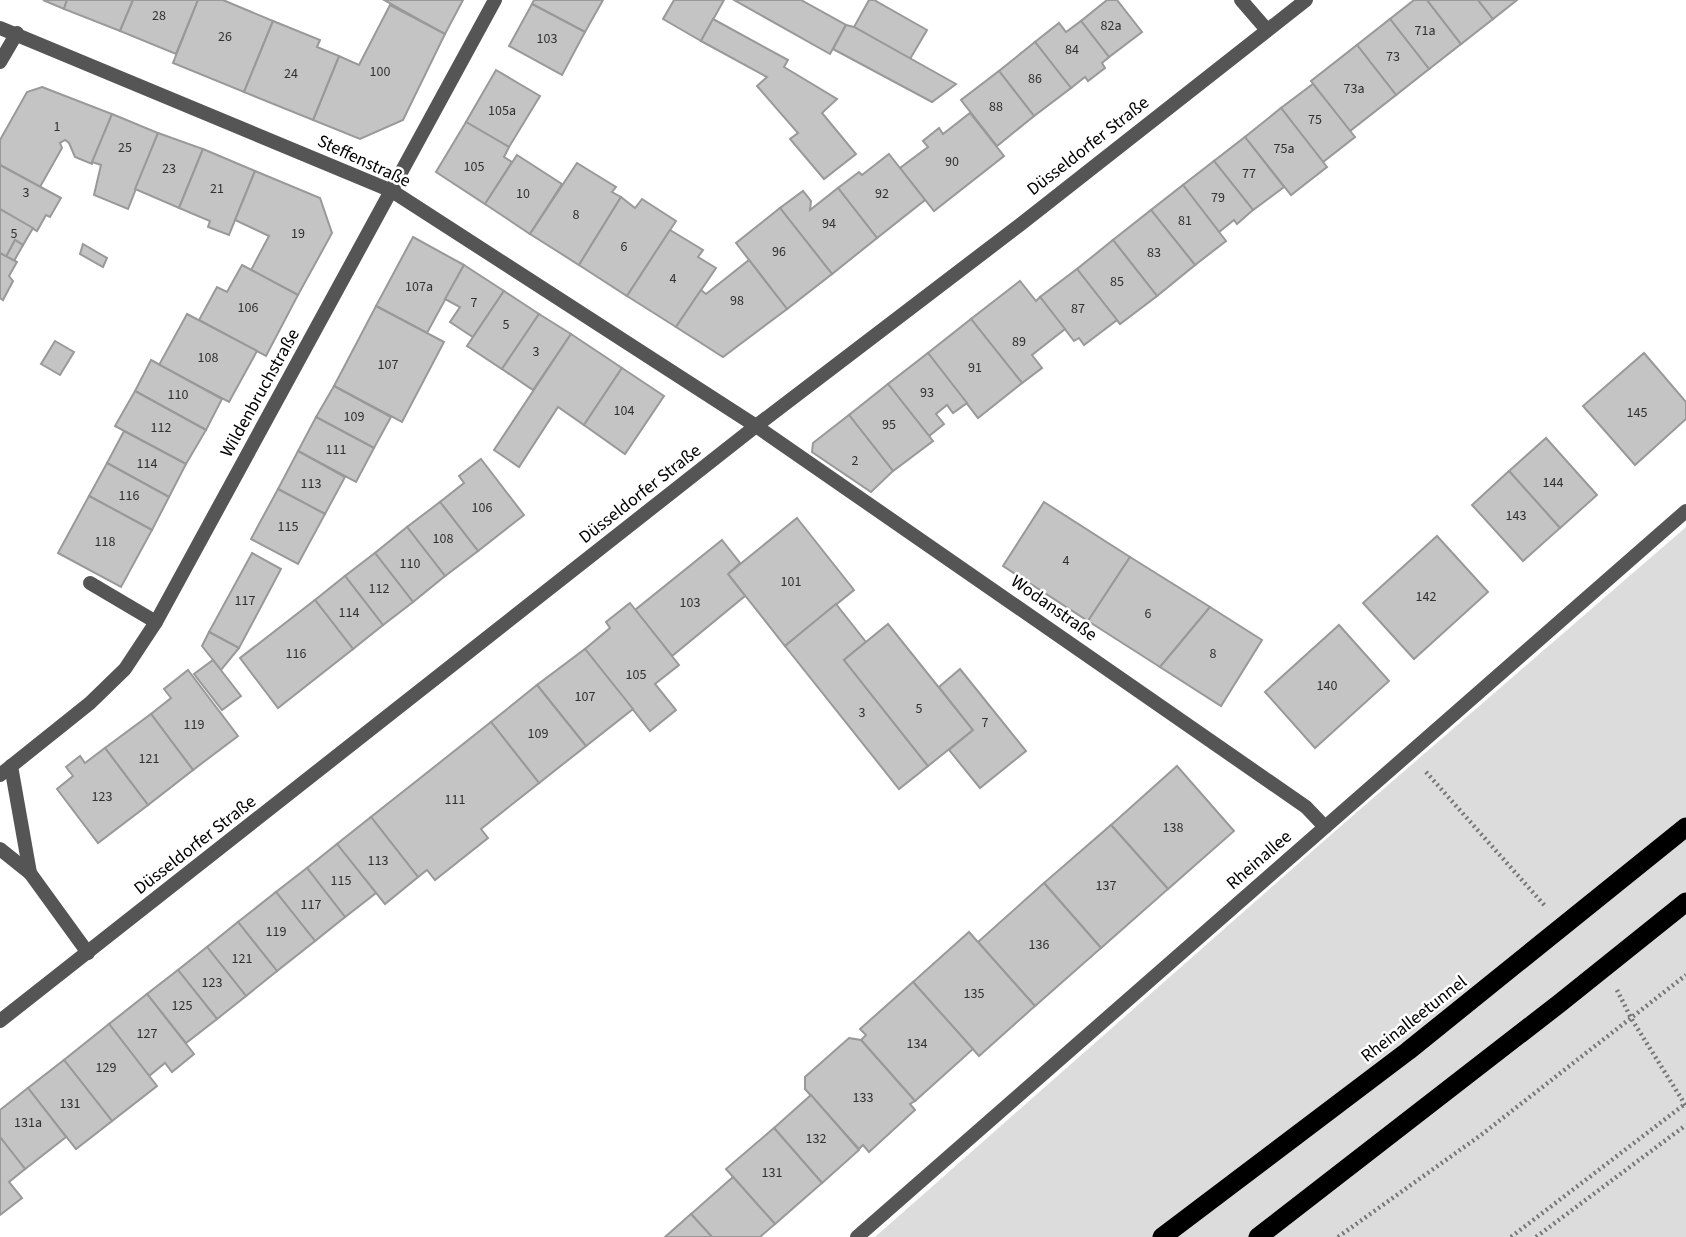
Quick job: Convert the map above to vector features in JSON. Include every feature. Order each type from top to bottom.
[{"type":"highway","name":"Rheinalleetunnel","points":[[1163,1237],[1408,1051],[1686,827]]},
{"type":"highway","points":[[1258,1237],[1528,1029],[1686,902]]},
{"type":"street","name":"Wildenbruchstraße","points":[[30,873],[5,770],[90,704],[125,669],[156,622],[495,0]]},
{"type":"street","points":[[1241,0],[1267,30]]},
{"type":"street","name":"Düsseldorfer Straße","points":[[0,1021],[756,426],[1306,0]]},
{"type":"street","name":"Steffenstraße","points":[[0,28],[392,191],[756,426]]},
{"type":"street","points":[[0,62],[17,33]]},
{"type":"street","name":"Wodanstraße","points":[[756,426],[1307,807],[1325,827]]},
{"type":"street","name":"Rheinallee","points":[[857,1237],[1686,511]]},
{"type":"street","points":[[90,583],[156,622]]},
{"type":"street","points":[[0,849],[30,873],[88,953]]},
{"type":"path","points":[[1409,753],[1541,901]]},
{"type":"path","points":[[1338,1237],[1481,1135],[1686,975]]},
{"type":"path","points":[[1511,1237],[1686,1104],[1631,1018],[1616,988]]},
{"type":"path","points":[[1536,1237],[1686,1125]]},
{"type":"shaded area","points":[[1686,527],[1686,1237],[875,1237],[1342,825]]},
{"type":"building","points":[[43,0],[67,0],[64,9]]},
{"type":"building","points":[[67,0],[133,0],[120,31],[64,9]]},
{"type":"building","points":[[133,0],[198,0],[176,54],[120,31]]},
{"type":"building","points":[[198,0],[223,0],[273,21],[244,92],[173,63]]},
{"type":"building","points":[[384,0],[463,0],[445,34]]},
{"type":"building","points":[[534,0],[603,0],[585,32],[532,4]]},
{"type":"building","points":[[674,0],[724,0],[701,41],[663,19]]},
{"type":"building","points":[[734,0],[801,0],[846,25],[830,54]]},
{"type":"building","points":[[869,0],[874,0],[927,30],[910,59],[854,27]]},
{"type":"building","points":[[1107,0],[1117,0],[1142,32],[1109,57],[1081,21]]},
{"type":"building","points":[[1414,0],[1427,0],[1461,44],[1429,69],[1390,19]]},
{"type":"building","points":[[1427,0],[1478,0],[1493,19],[1461,44]]},
{"type":"building","points":[[1478,0],[1517,0],[1493,19]]},
{"type":"building","points":[[532,4],[585,32],[562,75],[509,46]]},
{"type":"building","points":[[390,5],[445,34],[403,120],[360,139],[313,120],[339,56],[359,65]]},
{"type":"building","points":[[713,19],[788,60],[784,67],[837,99],[822,113],[856,154],[824,179],[790,139],[798,133],[757,86],[767,77],[701,41]]},
{"type":"building","points":[[1390,19],[1429,69],[1396,95],[1357,45]]},
{"type":"building","points":[[273,21],[320,40],[317,47],[339,56],[313,120],[244,92]]},
{"type":"building","points":[[1081,21],[1109,57],[1102,63],[1105,68],[1088,81],[1085,77],[1071,88],[1035,42],[1059,23],[1066,32]]},
{"type":"building","points":[[846,25],[956,84],[932,102],[833,49]]},
{"type":"building","points":[[1035,42],[1071,88],[1034,116],[999,71]]},
{"type":"building","points":[[1357,45],[1396,95],[1350,131],[1311,81]]},
{"type":"building","points":[[496,70],[540,96],[509,147],[466,122]]},
{"type":"building","points":[[999,71],[1034,116],[997,146],[961,100]]},
{"type":"building","points":[[1313,84],[1355,137],[1323,162],[1281,108]]},
{"type":"building","points":[[42,87],[112,114],[92,164],[75,157],[65,140],[60,143],[62,148],[40,187],[0,165],[0,140],[27,92]]},
{"type":"building","points":[[1281,108],[1327,167],[1291,195],[1245,137]]},
{"type":"building","points":[[970,113],[1004,156],[934,211],[900,168],[928,147],[923,141],[939,128],[943,134]]},
{"type":"building","points":[[112,114],[158,133],[128,209],[94,195],[101,165],[92,162]]},
{"type":"building","points":[[466,122],[509,147],[504,157],[512,162],[485,204],[436,172]]},
{"type":"building","points":[[158,133],[203,149],[179,208],[135,189]]},
{"type":"building","points":[[1245,137],[1284,187],[1253,210],[1214,161]]},
{"type":"building","points":[[203,149],[255,171],[229,235],[208,227],[210,221],[179,208]]},
{"type":"building","points":[[889,154],[925,200],[877,238],[838,188],[859,172],[862,175]]},
{"type":"building","points":[[517,155],[562,184],[530,234],[485,204]]},
{"type":"building","points":[[1214,161],[1253,210],[1237,224],[1234,220],[1219,232],[1183,185]]},
{"type":"building","points":[[577,163],[616,187],[612,192],[621,197],[579,265],[530,234]]},
{"type":"building","points":[[0,165],[61,198],[50,217],[46,215],[37,231],[0,209]]},
{"type":"building","points":[[255,171],[320,198],[332,233],[298,295],[251,270],[269,236],[235,220]]},
{"type":"building","points":[[1183,185],[1226,241],[1195,265],[1151,210]]},
{"type":"building","points":[[838,188],[877,238],[832,274],[780,208],[803,191],[811,201],[810,210]]},
{"type":"building","points":[[621,197],[635,208],[642,199],[676,221],[627,296],[579,265]]},
{"type":"building","points":[[780,208],[832,274],[787,309],[736,243]]},
{"type":"building","points":[[0,209],[33,228],[23,245],[15,240],[6,257],[0,253]]},
{"type":"building","points":[[1151,210],[1195,265],[1157,296],[1113,240]]},
{"type":"building","points":[[670,230],[703,250],[698,257],[716,268],[676,327],[627,296]]},
{"type":"building","points":[[413,237],[464,265],[427,333],[376,306]]},
{"type":"building","points":[[15,240],[23,245],[14,261],[6,257]]},
{"type":"building","points":[[1113,240],[1157,296],[1120,324],[1077,269]]},
{"type":"building","points":[[83,244],[107,258],[103,267],[80,254]]},
{"type":"building","points":[[0,253],[17,262],[9,276],[13,281],[3,300],[0,298]]},
{"type":"building","points":[[749,260],[787,309],[723,357],[676,327],[701,290],[706,294]]},
{"type":"building","points":[[242,265],[298,295],[266,356],[199,320],[217,287],[227,292]]},
{"type":"building","points":[[464,265],[504,291],[473,337],[450,322],[460,307],[445,299]]},
{"type":"building","points":[[1077,269],[1117,320],[1084,345],[1079,338],[1074,341],[1040,297]]},
{"type":"building","points":[[1020,281],[1036,301],[1040,297],[1065,329],[1032,355],[1042,368],[1022,383],[971,319]]},
{"type":"building","points":[[504,291],[539,314],[502,369],[467,346]]},
{"type":"building","points":[[376,306],[444,342],[402,422],[334,386]]},
{"type":"building","points":[[187,314],[257,351],[229,402],[159,365]]},
{"type":"building","points":[[539,314],[571,334],[533,390],[502,369]]},
{"type":"building","points":[[971,319],[1022,383],[978,418],[928,353]]},
{"type":"building","points":[[571,334],[622,368],[584,425],[558,407],[519,467],[494,450]]},
{"type":"building","points":[[55,341],[74,352],[60,375],[41,364]]},
{"type":"building","points":[[928,353],[967,403],[953,413],[947,405],[936,414],[944,424],[929,436],[888,384]]},
{"type":"building","points":[[1644,353],[1686,402],[1686,419],[1635,465],[1583,406]]},
{"type":"building","points":[[151,360],[222,399],[206,430],[135,391]]},
{"type":"building","points":[[622,368],[664,396],[625,454],[584,425]]},
{"type":"building","points":[[888,384],[933,441],[893,471],[849,415]]},
{"type":"building","points":[[334,386],[391,417],[374,448],[316,417]]},
{"type":"building","points":[[135,391],[206,430],[186,464],[115,426]]},
{"type":"building","points":[[849,415],[893,471],[871,492],[812,452],[813,443]]},
{"type":"building","points":[[316,417],[374,448],[356,482],[298,451]]},
{"type":"building","points":[[124,431],[186,464],[169,497],[107,463]]},
{"type":"building","points":[[1546,438],[1597,495],[1560,528],[1509,471]]},
{"type":"building","points":[[298,451],[345,477],[325,514],[278,489]]},
{"type":"building","points":[[481,459],[524,515],[478,551],[440,502],[464,483],[459,476]]},
{"type":"building","points":[[107,463],[169,497],[152,530],[89,496]]},
{"type":"building","points":[[1509,471],[1560,528],[1523,561],[1472,505]]},
{"type":"building","points":[[278,489],[325,514],[298,564],[251,539]]},
{"type":"building","points":[[89,496],[152,530],[121,587],[58,553]]},
{"type":"building","points":[[440,502],[478,551],[445,576],[407,527]]},
{"type":"building","points":[[1044,502],[1130,557],[1088,621],[1003,566]]},
{"type":"building","points":[[797,518],[854,590],[785,646],[728,574]]},
{"type":"building","points":[[407,527],[445,576],[413,602],[375,553]]},
{"type":"building","points":[[1437,536],[1488,592],[1414,659],[1363,603]]},
{"type":"building","points":[[722,540],[740,563],[728,574],[745,596],[672,656],[635,610]]},
{"type":"building","points":[[252,553],[281,569],[239,648],[209,632]]},
{"type":"building","points":[[375,553],[413,602],[383,625],[345,576]]},
{"type":"building","points":[[1130,557],[1210,607],[1160,667],[1088,621]]},
{"type":"building","points":[[345,576],[383,625],[353,649],[315,600]]},
{"type":"building","points":[[315,600],[353,649],[278,708],[240,658]]},
{"type":"building","points":[[630,603],[679,665],[655,684],[676,710],[650,731],[585,649],[610,628],[606,622]]},
{"type":"building","points":[[836,604],[866,642],[844,660],[928,766],[899,789],[785,646]]},
{"type":"building","points":[[1210,607],[1262,640],[1221,706],[1160,667]]},
{"type":"building","points":[[888,624],[973,730],[928,766],[844,660]]},
{"type":"building","points":[[1339,625],[1389,681],[1315,748],[1265,692]]},
{"type":"building","points":[[209,632],[239,648],[221,670],[202,646]]},
{"type":"building","points":[[585,649],[633,709],[586,746],[537,685]]},
{"type":"building","points":[[213,660],[241,696],[222,710],[194,674]]},
{"type":"building","points":[[960,669],[1026,751],[980,788],[949,750],[973,730],[939,687]]},
{"type":"building","points":[[188,670],[238,736],[193,770],[151,714],[171,698],[164,689]]},
{"type":"building","points":[[537,685],[586,746],[539,783],[491,722]]},
{"type":"building","points":[[151,714],[193,770],[148,805],[105,748]]},
{"type":"building","points":[[491,722],[539,783],[481,829],[488,838],[435,880],[427,870],[418,877],[371,817]]},
{"type":"building","points":[[105,748],[148,805],[98,843],[57,789],[73,776],[66,767],[80,756],[85,763]]},
{"type":"building","points":[[1177,766],[1234,831],[1168,889],[1111,825]]},
{"type":"building","points":[[371,817],[418,877],[385,904],[337,844]]},
{"type":"building","points":[[1111,825],[1168,889],[1101,948],[1044,883]]},
{"type":"building","points":[[337,844],[376,893],[345,917],[307,868]]},
{"type":"building","points":[[307,868],[345,917],[315,941],[276,892]]},
{"type":"building","points":[[1044,883],[1101,948],[1035,1006],[978,942]]},
{"type":"building","points":[[276,892],[315,941],[277,971],[238,922]]},
{"type":"building","points":[[238,922],[277,971],[246,996],[207,947]]},
{"type":"building","points":[[969,932],[1035,1006],[979,1056],[913,982]]},
{"type":"building","points":[[207,947],[246,996],[217,1019],[178,970]]},
{"type":"building","points":[[178,970],[217,1019],[186,1043],[147,994]]},
{"type":"building","points":[[913,982],[973,1049],[915,1101],[861,1040],[866,1035],[860,1029]]},
{"type":"building","points":[[147,994],[194,1054],[172,1072],[165,1063],[149,1076],[109,1024]]},
{"type":"building","points":[[109,1024],[157,1086],[112,1121],[64,1060]]},
{"type":"building","points":[[849,1038],[861,1040],[915,1101],[910,1104],[915,1110],[869,1152],[863,1145],[859,1149],[805,1089],[805,1077]]},
{"type":"building","points":[[64,1060],[112,1121],[76,1149],[28,1088]]},
{"type":"building","points":[[28,1088],[66,1137],[25,1169],[0,1137],[0,1110]]},
{"type":"building","points":[[811,1095],[859,1150],[822,1183],[774,1128]]},
{"type":"building","points":[[774,1128],[822,1183],[775,1224],[726,1169]]},
{"type":"building","points":[[0,1137],[25,1169],[9,1182],[22,1198],[0,1215]]},
{"type":"building","points":[[733,1177],[775,1224],[760,1237],[712,1237],[691,1214]]},
{"type":"building","points":[[691,1214],[712,1237],[665,1237]]}]
